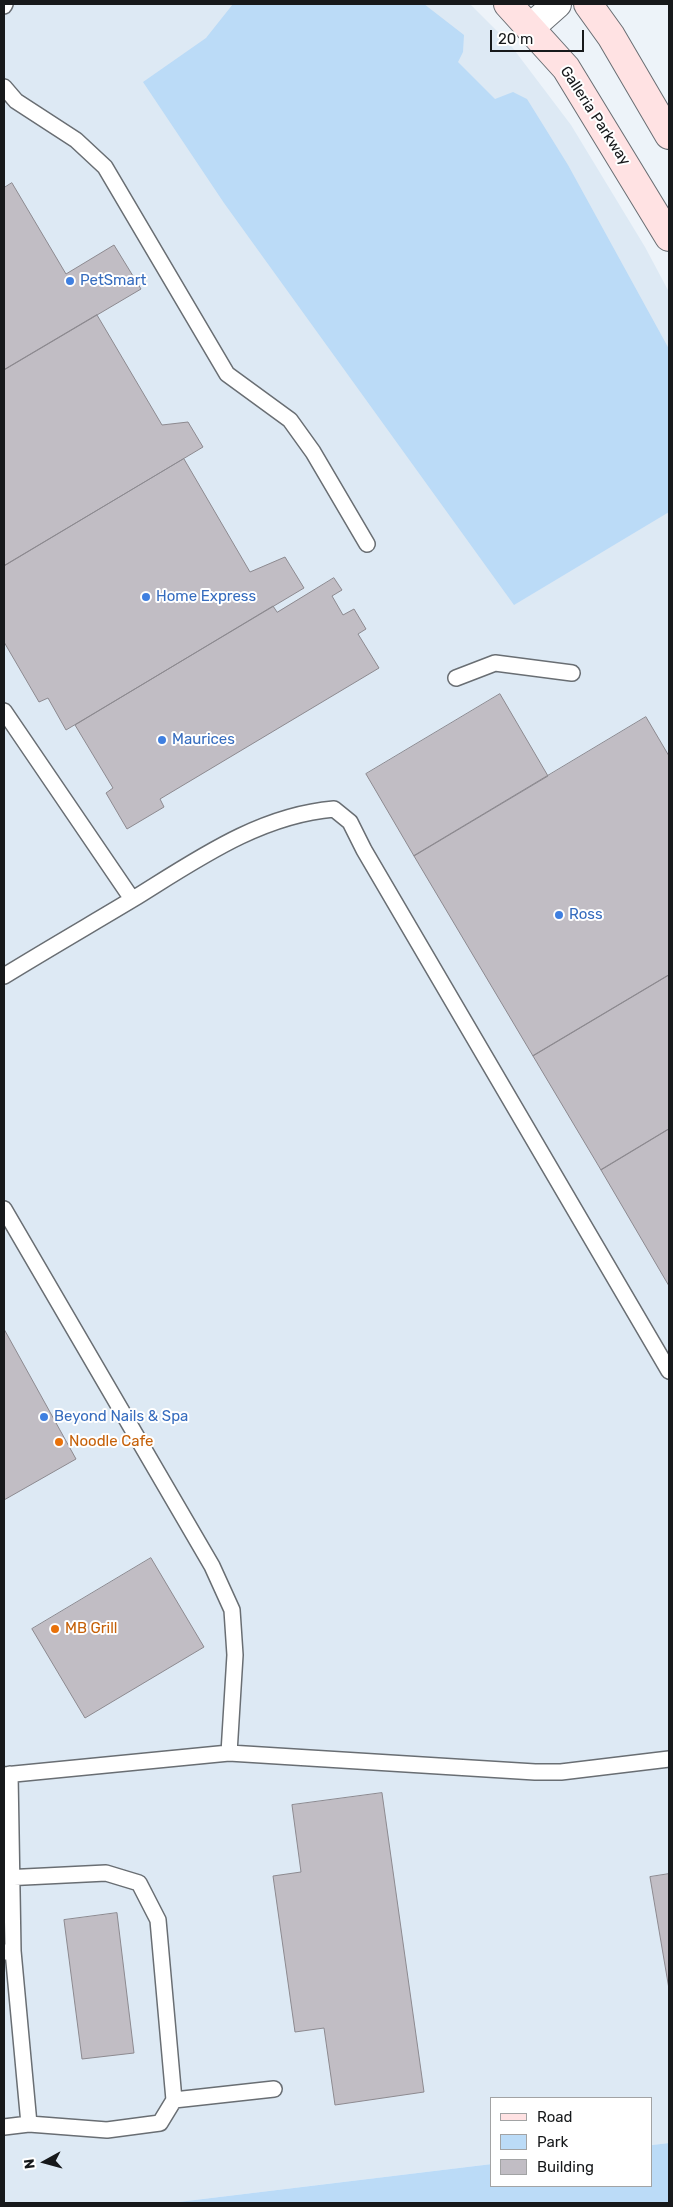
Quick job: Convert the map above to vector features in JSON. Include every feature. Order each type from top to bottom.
[{"type":"street","name":"Galleria Parkway","points":[[508,4],[566,68],[669,237]]},
{"type":"street","points":[[530,28],[557,4]]},
{"type":"street","points":[[588,4],[611,36],[669,135]]},
{"type":"lane","points":[[4,87],[16,100],[76,140],[105,167],[227,374],[261,401],[290,420],[313,452],[367,544]]},
{"type":"lane","points":[[456,678],[495,663],[572,673]]},
{"type":"lane","points":[[4,711],[132,899]]},
{"type":"lane","points":[[4,976],[230,840],[277,821],[309,811],[334,808],[350,822],[364,850],[669,1371]]},
{"type":"lane","points":[[4,1208],[207,1558],[232,1610],[235,1655],[229,1753]]},
{"type":"lane","points":[[30,2124],[9,1951],[7,1775],[229,1753],[534,1772],[562,1772],[669,1759]]},
{"type":"lane","points":[[4,2128],[30,2124],[106,2130],[160,2123],[174,2100],[158,1920],[139,1883],[106,1873],[8,1877]]},
{"type":"lane","points":[[174,2100],[274,2089]]},
{"type":"shaded area","points":[[4,4],[470,4],[509,43],[571,125],[645,247],[669,292],[669,2143],[653,2145],[653,2097],[490,2097],[490,2164],[170,2203],[4,2203]]},
{"type":"green space","points":[[233,4],[424,4],[464,35],[463,52],[458,62],[495,99],[513,92],[527,99],[568,165],[669,349],[669,512],[514,605],[224,203],[143,82],[206,38]]},
{"type":"green space","points":[[669,2143],[669,2203],[170,2203],[490,2164],[490,2187],[653,2187],[653,2145]]},
{"type":"building","name":"PetSmart","points":[[12,183],[66,274],[114,245],[141,289],[4,370],[4,188]]},
{"type":"building","points":[[97,315],[162,425],[188,422],[203,447],[4,566],[4,370]]},
{"type":"building","name":"Home Express","points":[[184,459],[250,572],[285,557],[304,588],[66,730],[48,698],[39,702],[4,642],[4,566]]},
{"type":"building","points":[[334,578],[342,590],[332,596],[343,615],[354,609],[366,629],[358,634],[379,668],[160,799],[164,807],[127,829],[106,793],[113,788],[75,725],[273,606],[277,612]]},
{"type":"building","points":[[500,694],[548,776],[414,856],[366,774]]},
{"type":"building","name":"Ross","points":[[646,717],[669,756],[669,975],[533,1056],[414,856]]},
{"type":"building","points":[[669,975],[669,1129],[601,1170],[533,1056]]},
{"type":"building","points":[[669,1129],[669,1286],[601,1170]]},
{"type":"building","points":[[4,1329],[76,1459],[4,1500]]},
{"type":"building","points":[[151,1558],[204,1647],[85,1718],[32,1629]]},
{"type":"building","points":[[382,1793],[424,2092],[335,2105],[324,2028],[295,2032],[273,1876],[301,1872],[292,1805]]},
{"type":"building","points":[[669,1874],[669,1989],[650,1877]]},
{"type":"building","points":[[117,1913],[134,2053],[82,2059],[64,1920]]},
{"type":"place","name":"PetSmart","points":[[70,281]]},
{"type":"place","name":"Home Express","points":[[146,597]]},
{"type":"place","name":"Maurices","points":[[162,740]]},
{"type":"place","name":"Ross","points":[[559,915]]},
{"type":"place","name":"Beyond Nails & Spa","points":[[44,1417]]},
{"type":"place","name":"Noodle Cafe","points":[[59,1442]]},
{"type":"place","name":"MB Grill","points":[[55,1629]]}]
